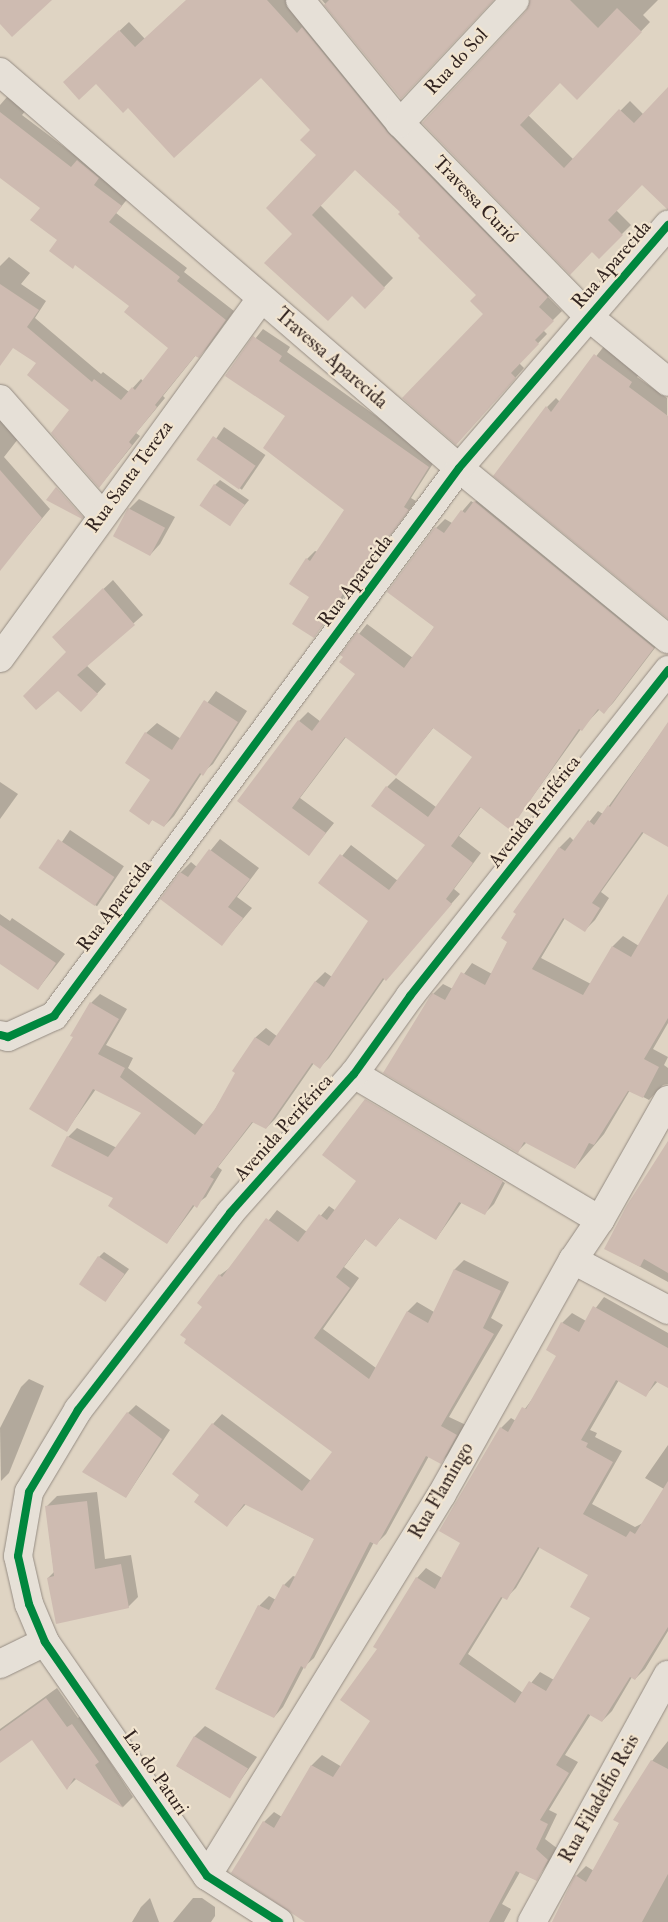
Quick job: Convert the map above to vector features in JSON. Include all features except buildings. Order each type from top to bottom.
[{"type":"street","name":"Travessa Curió","points":[[300,0],[400,123],[589,316],[668,382]]},
{"type":"street","name":"Rua do Sol","points":[[400,123],[515,0]]},
{"type":"street","name":"Travessa Aparecida","points":[[0,72],[261,299],[460,468],[668,639]]},
{"type":"street","name":"Rua Aparecida","points":[[0,1034],[8,1037],[54,1016],[460,468],[668,225]]},
{"type":"street","name":"Rua Santa Tereza","points":[[0,658],[102,515],[261,299]]},
{"type":"street","points":[[0,399],[102,515]]},
{"type":"street","name":"Avenida Periférica","points":[[45,1642],[29,1604],[18,1556],[30,1492],[78,1410],[230,1213],[354,1074],[410,996],[668,670]]},
{"type":"street","points":[[354,1074],[600,1220]]},
{"type":"street","name":"Rua Flamingo","points":[[207,1876],[442,1494],[573,1260],[600,1220],[668,1100]]},
{"type":"street","points":[[573,1260],[668,1310]]},
{"type":"street","points":[[0,1664],[45,1642]]},
{"type":"street","name":"La. do Paturi","points":[[45,1642],[207,1876],[249,1915],[279,1922]]},
{"type":"street","name":"Rua Filadelfio Reis","points":[[532,1922],[668,1675]]},
{"type":"cycle path","points":[[0,1035],[8,1037],[54,1016],[459,468],[668,225]]},
{"type":"cycle path","points":[[279,1922],[207,1876],[45,1642],[29,1604],[18,1556],[29,1492],[78,1410],[230,1213],[354,1074],[410,996],[668,670]]}]
